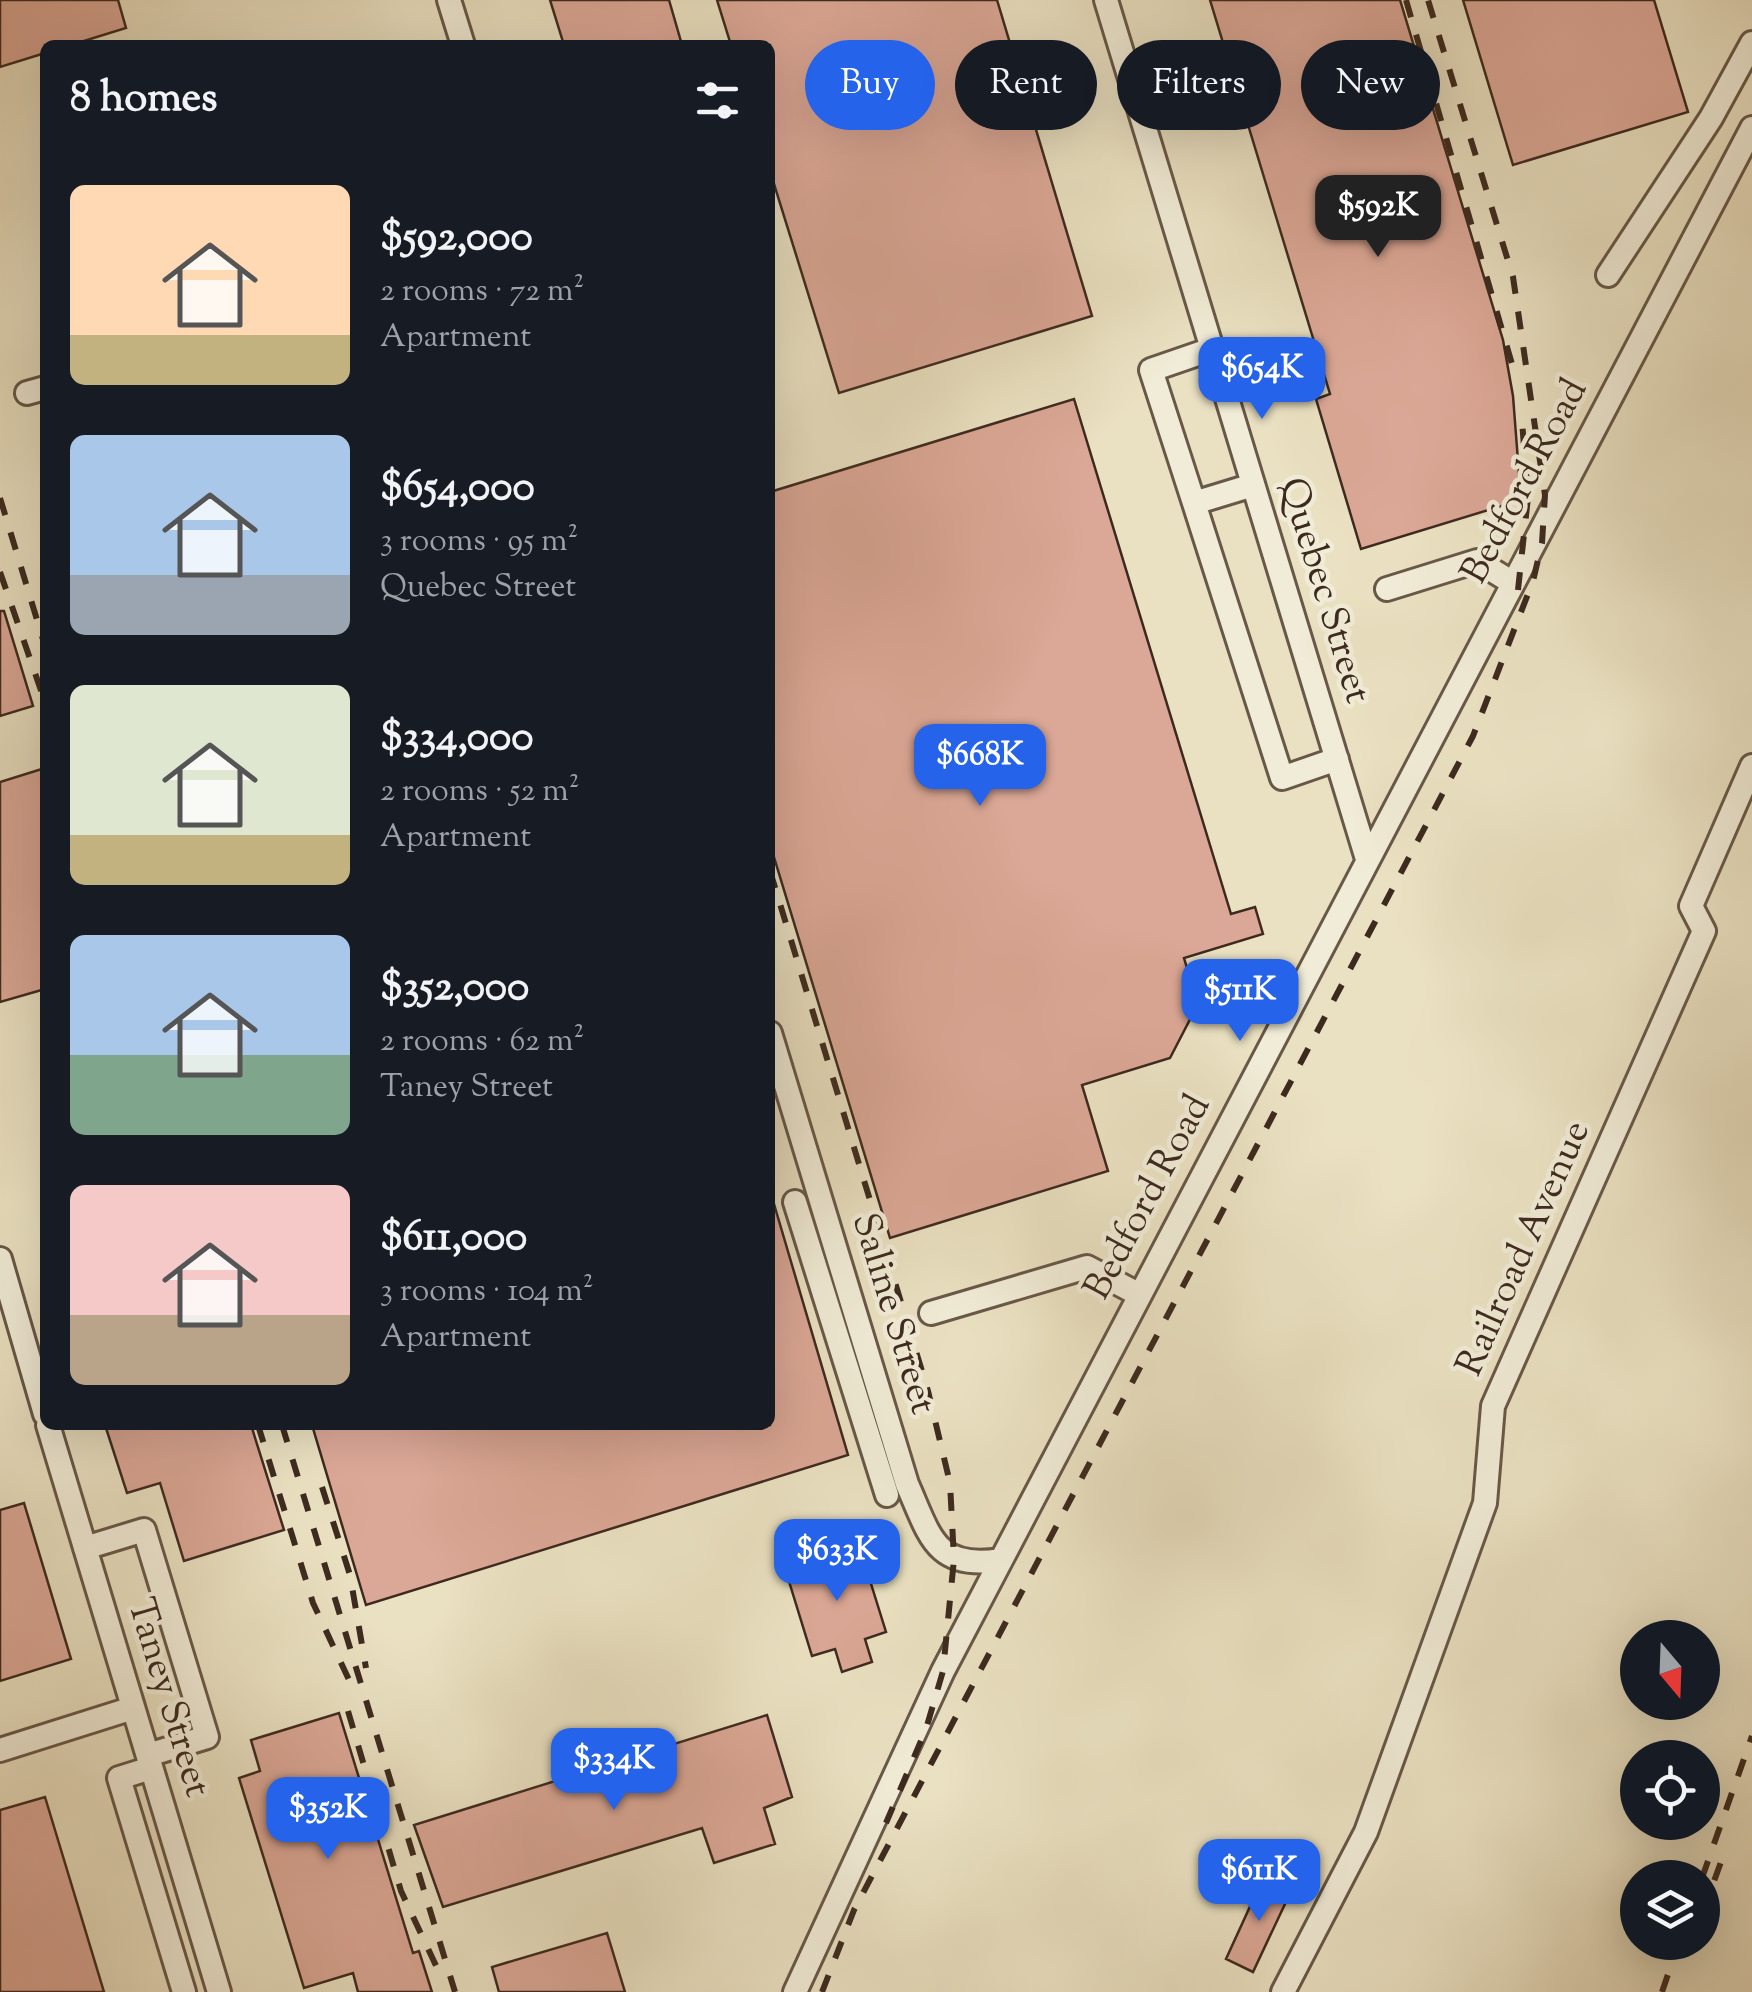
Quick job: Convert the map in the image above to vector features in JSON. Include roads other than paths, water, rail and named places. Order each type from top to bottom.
[{"type":"street","points":[[449,0],[461,40]]},
{"type":"street","name":"Quebec Street","points":[[1106,0],[1367,858]]},
{"type":"street","points":[[1608,275],[1711,118],[1752,43]]},
{"type":"street","name":"Bedford Road","points":[[795,1992],[876,1810],[1000,1560],[1752,128]]},
{"type":"street","points":[[1212,349],[1151,370],[1282,778],[1337,759]]},
{"type":"street","points":[[1194,503],[1253,484]]},
{"type":"street","points":[[1387,589],[1478,560],[1513,582]]},
{"type":"street","name":"Railroad Avenue","points":[[1282,1992],[1366,1832],[1485,1502],[1493,1406],[1704,930],[1691,906],[1752,766]]},
{"type":"street","name":"Saline Street","points":[[775,1050],[907,1484],[934,1541],[946,1555],[962,1563],[1000,1560]]},
{"type":"street","points":[[795,1202],[887,1495]]},
{"type":"street","points":[[0,1259],[40,1397]]},
{"type":"street","points":[[932,1312],[1087,1266],[1138,1294]]},
{"type":"street","points":[[829,1311],[852,1304]]},
{"type":"street","name":"Taney Street","points":[[50,1430],[217,1984]]},
{"type":"street","points":[[85,1548],[144,1530],[202,1718],[207,1737],[119,1778],[183,1988],[217,1984]]},
{"type":"street","points":[[0,1750],[133,1708]]},
{"type":"street","points":[[144,1858],[176,1848]]},
{"type":"street","points":[[154,1890],[186,1880]]},
{"type":"railway","points":[[1406,0],[1514,371]]},
{"type":"railway","points":[[822,1992],[854,1910],[1473,736],[1533,581],[1542,543],[1545,495],[1513,277],[1428,0]]},
{"type":"railway","points":[[1518,590],[1528,497],[1522,421]]},
{"type":"railway","points":[[0,498],[40,630]]},
{"type":"railway","points":[[0,572],[40,688]]},
{"type":"railway","points":[[775,887],[928,1391],[950,1483],[954,1559],[943,1671],[926,1729],[886,1823]]},
{"type":"railway","points":[[260,1430],[313,1603],[350,1682]]},
{"type":"railway","points":[[284,1430],[455,1992]]},
{"type":"railway","points":[[322,1487],[350,1575],[366,1668]]},
{"type":"railway","points":[[348,1711],[401,1891],[438,1970]]},
{"type":"railway","points":[[1708,1860],[1752,1736]]},
{"type":"railway","points":[[1662,1992],[1673,1960]]}]
